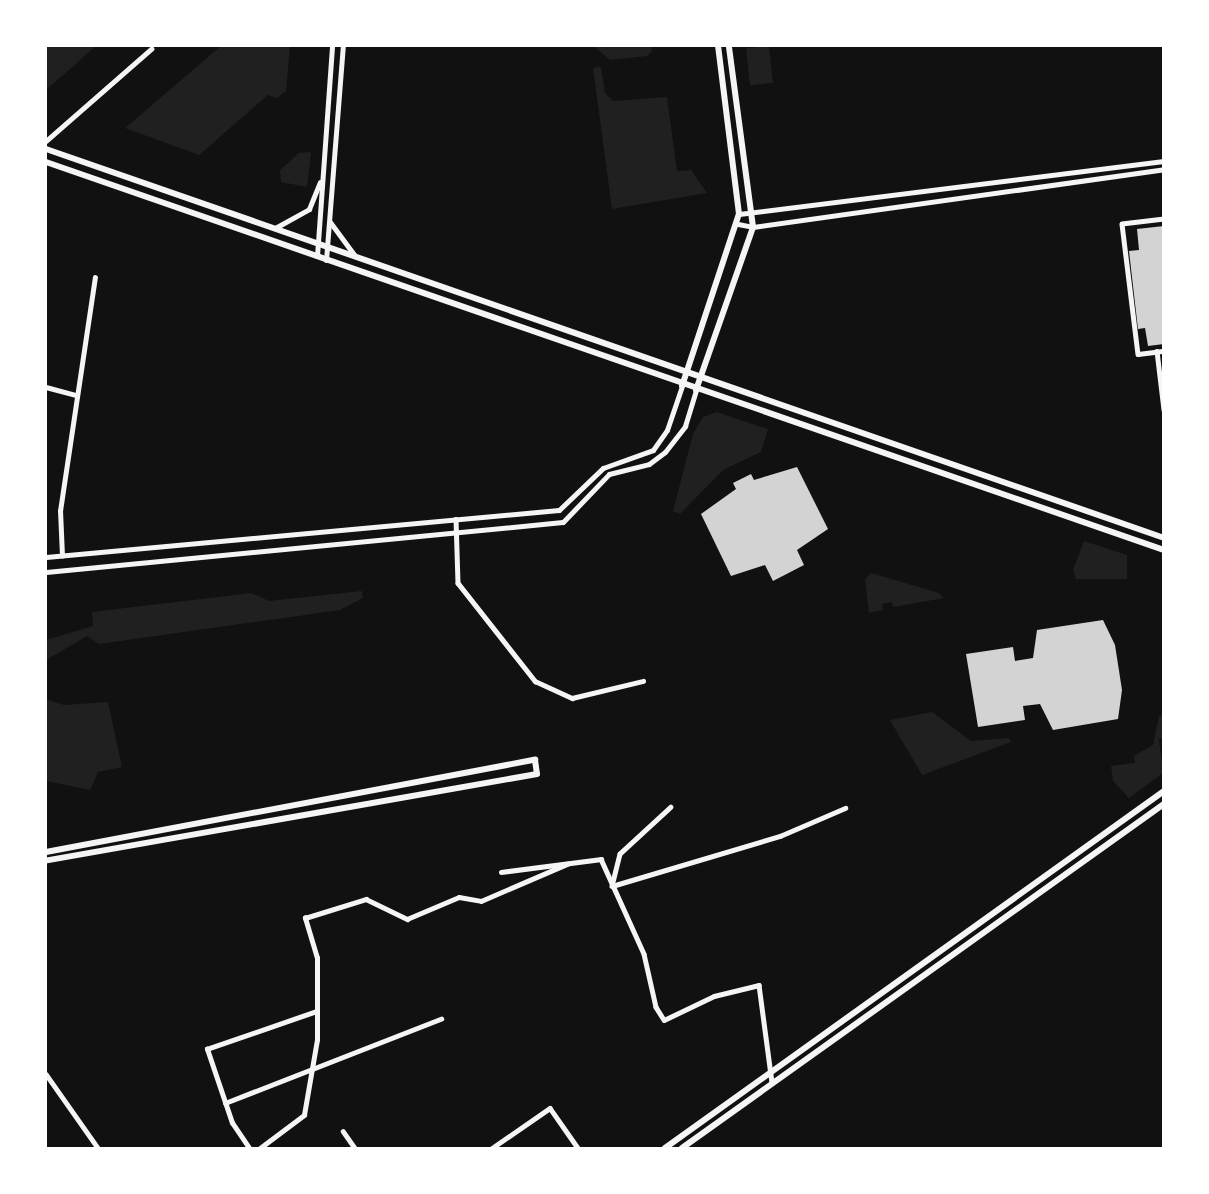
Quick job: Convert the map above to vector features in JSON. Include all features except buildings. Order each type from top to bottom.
[{"type":"main road","points":[[682,386],[739,214],[718,46]]},
{"type":"main road","points":[[696,390],[753,227],[729,46]]},
{"type":"main road","points":[[46,149],[1164,538]]},
{"type":"main road","points":[[46,162],[682,386],[1164,550]]},
{"type":"main road","points":[[46,852],[535,760],[537,774],[46,861]]},
{"type":"main road","points":[[665,1149],[1164,791]]},
{"type":"main road","points":[[682,1149],[1164,804]]},
{"type":"street","points":[[317,256],[331,46]]},
{"type":"street","points":[[326,260],[343,46]]},
{"type":"street","points":[[46,141],[151,50]]},
{"type":"street","points":[[739,214],[1164,161]]},
{"type":"street","points":[[738,223],[753,227],[1164,169]]},
{"type":"street","points":[[275,228],[309,209],[322,179]]},
{"type":"street","points":[[1164,219],[1122,224],[1138,354],[1164,351]]},
{"type":"street","points":[[329,222],[355,256]]},
{"type":"street","points":[[62,556],[60,511],[75,395],[95,278]]},
{"type":"street","points":[[1157,351],[1164,410]]},
{"type":"street","points":[[46,557],[545,513],[564,508],[603,468],[645,456],[659,443],[682,386]]},
{"type":"street","points":[[46,387],[75,395]]},
{"type":"street","points":[[46,572],[563,522],[609,474],[649,464],[665,452],[685,426],[696,390]]},
{"type":"street","points":[[456,519],[458,583],[535,681],[572,698],[643,681]]},
{"type":"street","points":[[612,886],[620,854],[671,807]]},
{"type":"street","points":[[612,886],[780,836],[845,808]]},
{"type":"street","points":[[501,872],[601,859],[644,954],[656,1007],[664,1020],[714,996],[759,985],[773,1084]]},
{"type":"street","points":[[260,1149],[304,1115],[312,1069],[317,1011],[317,958],[305,918],[366,899],[407,919],[459,897],[481,901],[567,864]]},
{"type":"street","points":[[249,1149],[225,1103],[207,1049],[317,1011]]},
{"type":"street","points":[[225,1103],[441,1019]]},
{"type":"street","points":[[46,1074],[98,1149]]},
{"type":"street","points":[[492,1149],[550,1108],[578,1149]]},
{"type":"street","points":[[343,1131],[355,1149]]},
{"type":"shaded area","points":[[46,46],[96,46],[46,90]]},
{"type":"shaded area","points":[[221,46],[290,46],[286,91],[277,98],[268,95],[199,155],[125,128]]},
{"type":"shaded area","points":[[594,46],[651,46],[652,51],[647,56],[610,60]]},
{"type":"shaded area","points":[[769,46],[773,83],[750,85],[746,48]]},
{"type":"shaded area","points":[[601,67],[605,93],[613,101],[667,97],[677,171],[691,170],[707,193],[612,209],[593,68]]},
{"type":"shaded area","points":[[311,152],[307,187],[281,182],[280,170],[299,153]]},
{"type":"shaded area","points":[[717,412],[768,429],[761,452],[723,470],[680,514],[673,511],[693,434],[703,417]]},
{"type":"shaded area","points":[[1084,541],[1127,555],[1127,579],[1076,579],[1073,570]]},
{"type":"shaded area","points":[[871,573],[939,593],[944,598],[893,607],[892,602],[882,604],[883,610],[869,613],[865,579]]},
{"type":"shaded area","points":[[362,591],[363,598],[340,610],[99,644],[87,636],[46,660],[46,640],[93,626],[92,612],[251,593],[269,601]]},
{"type":"shaded area","points":[[46,699],[64,705],[108,702],[122,767],[98,772],[90,790],[46,781]]},
{"type":"shaded area","points":[[932,712],[971,741],[1009,738],[1011,742],[922,775],[890,720]]},
{"type":"shaded area","points":[[1163,715],[1163,738],[1159,739],[1163,773],[1129,798],[1113,781],[1111,766],[1135,763],[1134,756],[1153,745],[1159,716]]}]
